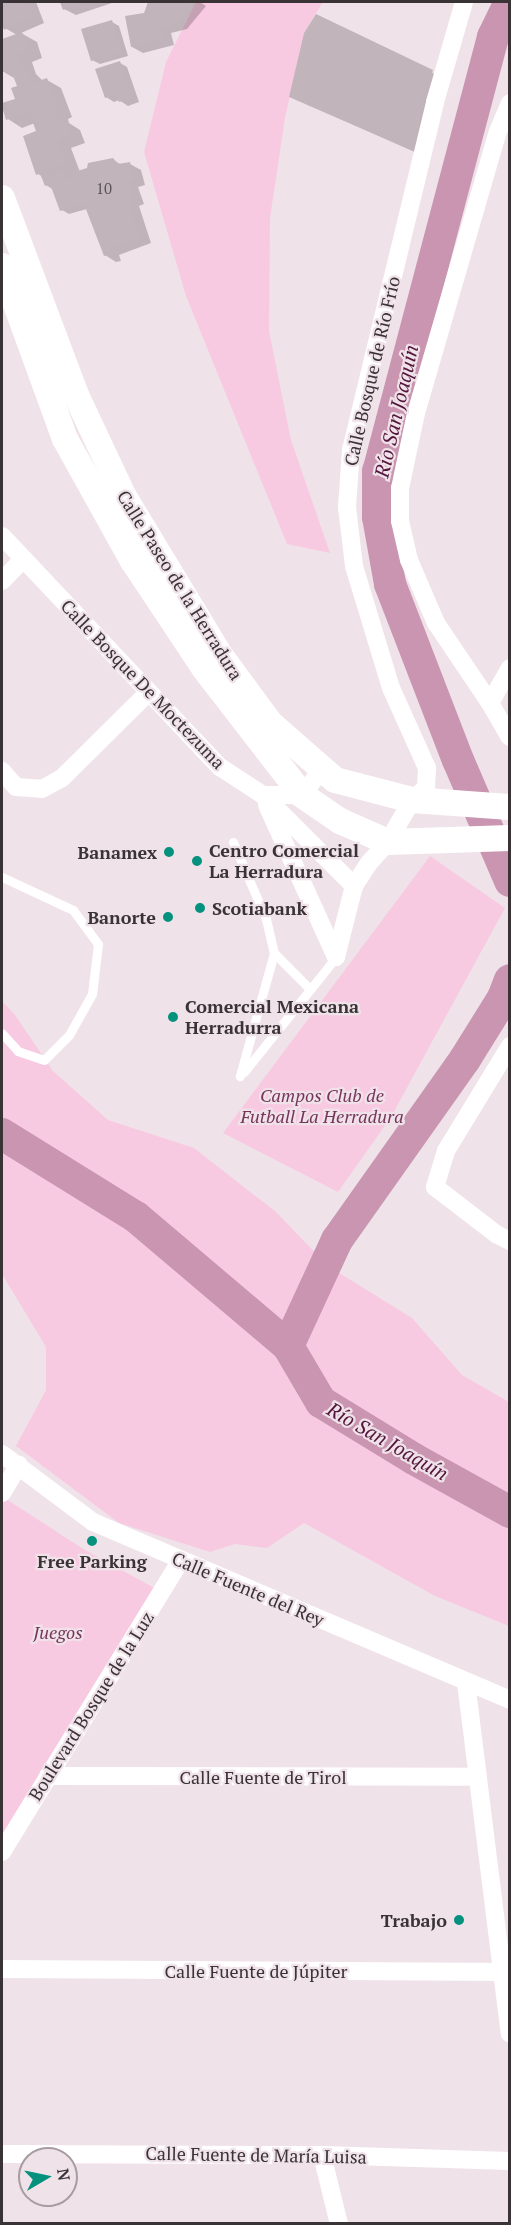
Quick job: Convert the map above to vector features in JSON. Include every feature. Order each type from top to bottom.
[{"type":"main road","name":"Calle Paseo de la Herradura","points":[[2,198],[76,395],[123,495],[226,664],[270,723],[335,780],[413,800],[510,807]]},
{"type":"main road","name":"Calle Paseo de la Herradura","points":[[2,266],[65,439],[133,561],[204,668],[302,795],[340,821],[388,842],[510,838]]},
{"type":"street","name":"Calle Bosque de Río Frío","points":[[388,842],[413,800],[426,789],[428,768],[391,688],[354,566],[347,507],[351,450],[435,102],[464,2]]},
{"type":"street","points":[[509,734],[436,623],[414,571],[400,520],[400,488],[416,413],[498,131],[510,103]]},
{"type":"street","name":"Calle Bosque De Moctezuma","points":[[2,536],[220,767],[263,795],[354,886]]},
{"type":"street","points":[[2,581],[24,560]]},
{"type":"street","points":[[490,703],[510,668]]},
{"type":"street","points":[[2,771],[16,787],[42,789],[52,784],[70,771],[149,692]]},
{"type":"street","points":[[322,769],[302,795],[263,795],[336,957]]},
{"type":"street","points":[[336,957],[354,886],[369,863],[388,842]]},
{"type":"street","points":[[508,1052],[446,1151],[435,1187],[496,1234],[510,1241]]},
{"type":"street","name":"Calle Fuente del Rey","points":[[2,1454],[93,1522],[510,1700]]},
{"type":"street","points":[[2,1493],[19,1465]]},
{"type":"street","name":"Boulevard Bosque de la Luz","points":[[2,1852],[181,1560]]},
{"type":"street","points":[[466,1682],[506,1972],[510,2033]]},
{"type":"street","name":"Calle Fuente de Tirol","points":[[48,1776],[478,1777]]},
{"type":"street","name":"Calle Fuente de Júpiter","points":[[2,1970],[506,1972]]},
{"type":"street","name":"Calle Fuente de María Luisa","points":[[2,2154],[322,2155],[510,2161]]},
{"type":"street","points":[[322,2155],[339,2223]]},
{"type":"lane","points":[[233,842],[266,919],[274,953],[240,1076],[336,957]]},
{"type":"lane","points":[[2,877],[73,910],[98,944],[92,994],[69,1035],[44,1060],[18,1051],[2,1033]]},
{"type":"lane","points":[[274,953],[310,989]]},
{"type":"green space","points":[[196,2],[323,2],[304,33],[285,118],[270,218],[269,331],[291,440],[330,553],[287,544],[186,296],[144,152],[166,62]]},
{"type":"green space","name":"Campos Club de Futball La Herradura","points":[[430,856],[505,908],[391,1117],[338,1192],[223,1133]]},
{"type":"green space","points":[[2,1001],[15,1015],[53,1071],[108,1120],[194,1148],[276,1212],[328,1266],[412,1318],[462,1375],[509,1402],[509,1626],[435,1596],[304,1523],[267,1548],[235,1544],[210,1552],[119,1523],[16,1446],[46,1390],[46,1347],[2,1274]]},
{"type":"green space","name":"Juegos","points":[[3,1497],[85,1550],[158,1590],[2,1845]]},
{"type":"building","points":[[2,2],[28,2],[33,16],[4,30]]},
{"type":"building","points":[[60,2],[85,2],[63,10]]},
{"type":"building","points":[[148,2],[193,2],[176,24],[161,27],[163,39],[131,47],[125,16],[144,13]]},
{"type":"building","points":[[316,14],[433,70],[411,150],[289,97],[304,33]]},
{"type":"building","points":[[112,20],[121,52],[91,61],[81,29]]},
{"type":"building","points":[[22,32],[29,50],[18,54],[24,69],[27,67],[33,83],[47,78],[58,109],[54,111],[58,122],[66,120],[71,135],[58,140],[66,164],[36,175],[23,136],[36,131],[29,112],[6,120],[2,107],[2,103],[15,99],[11,88],[17,86],[10,67],[2,70],[2,39]]},
{"type":"building","points":[[120,61],[132,98],[119,102],[116,95],[105,98],[95,69]]},
{"type":"building","points":[[113,158],[118,164],[130,162],[134,179],[128,181],[133,198],[128,199],[140,236],[109,249],[111,254],[104,256],[84,204],[60,211],[50,184],[45,186],[41,176],[63,169],[67,180],[73,179],[71,173],[87,168],[88,163]]},
{"type":"waterway","name":"Río San Joaquín","points":[[510,2],[493,37],[378,471],[378,517],[390,584],[458,760],[510,881]]},
{"type":"waterway","name":"Río San Joaquín","points":[[288,1346],[337,1240],[465,1059],[503,998],[510,980]]},
{"type":"waterway","points":[[2,1134],[136,1217],[288,1346],[321,1402],[414,1459],[510,1512]]},
{"type":"place","name":"Banamex","points":[[169,852]]},
{"type":"place","name":"Centro Comercial La Herradura","points":[[197,861]]},
{"type":"place","name":"Scotiabank","points":[[200,908]]},
{"type":"place","name":"Banorte","points":[[168,917]]},
{"type":"place","name":"Comercial Mexicana Herradurra","points":[[173,1017]]},
{"type":"place","name":"Free Parking","points":[[92,1541]]},
{"type":"place","name":"Trabajo","points":[[459,1920]]}]
